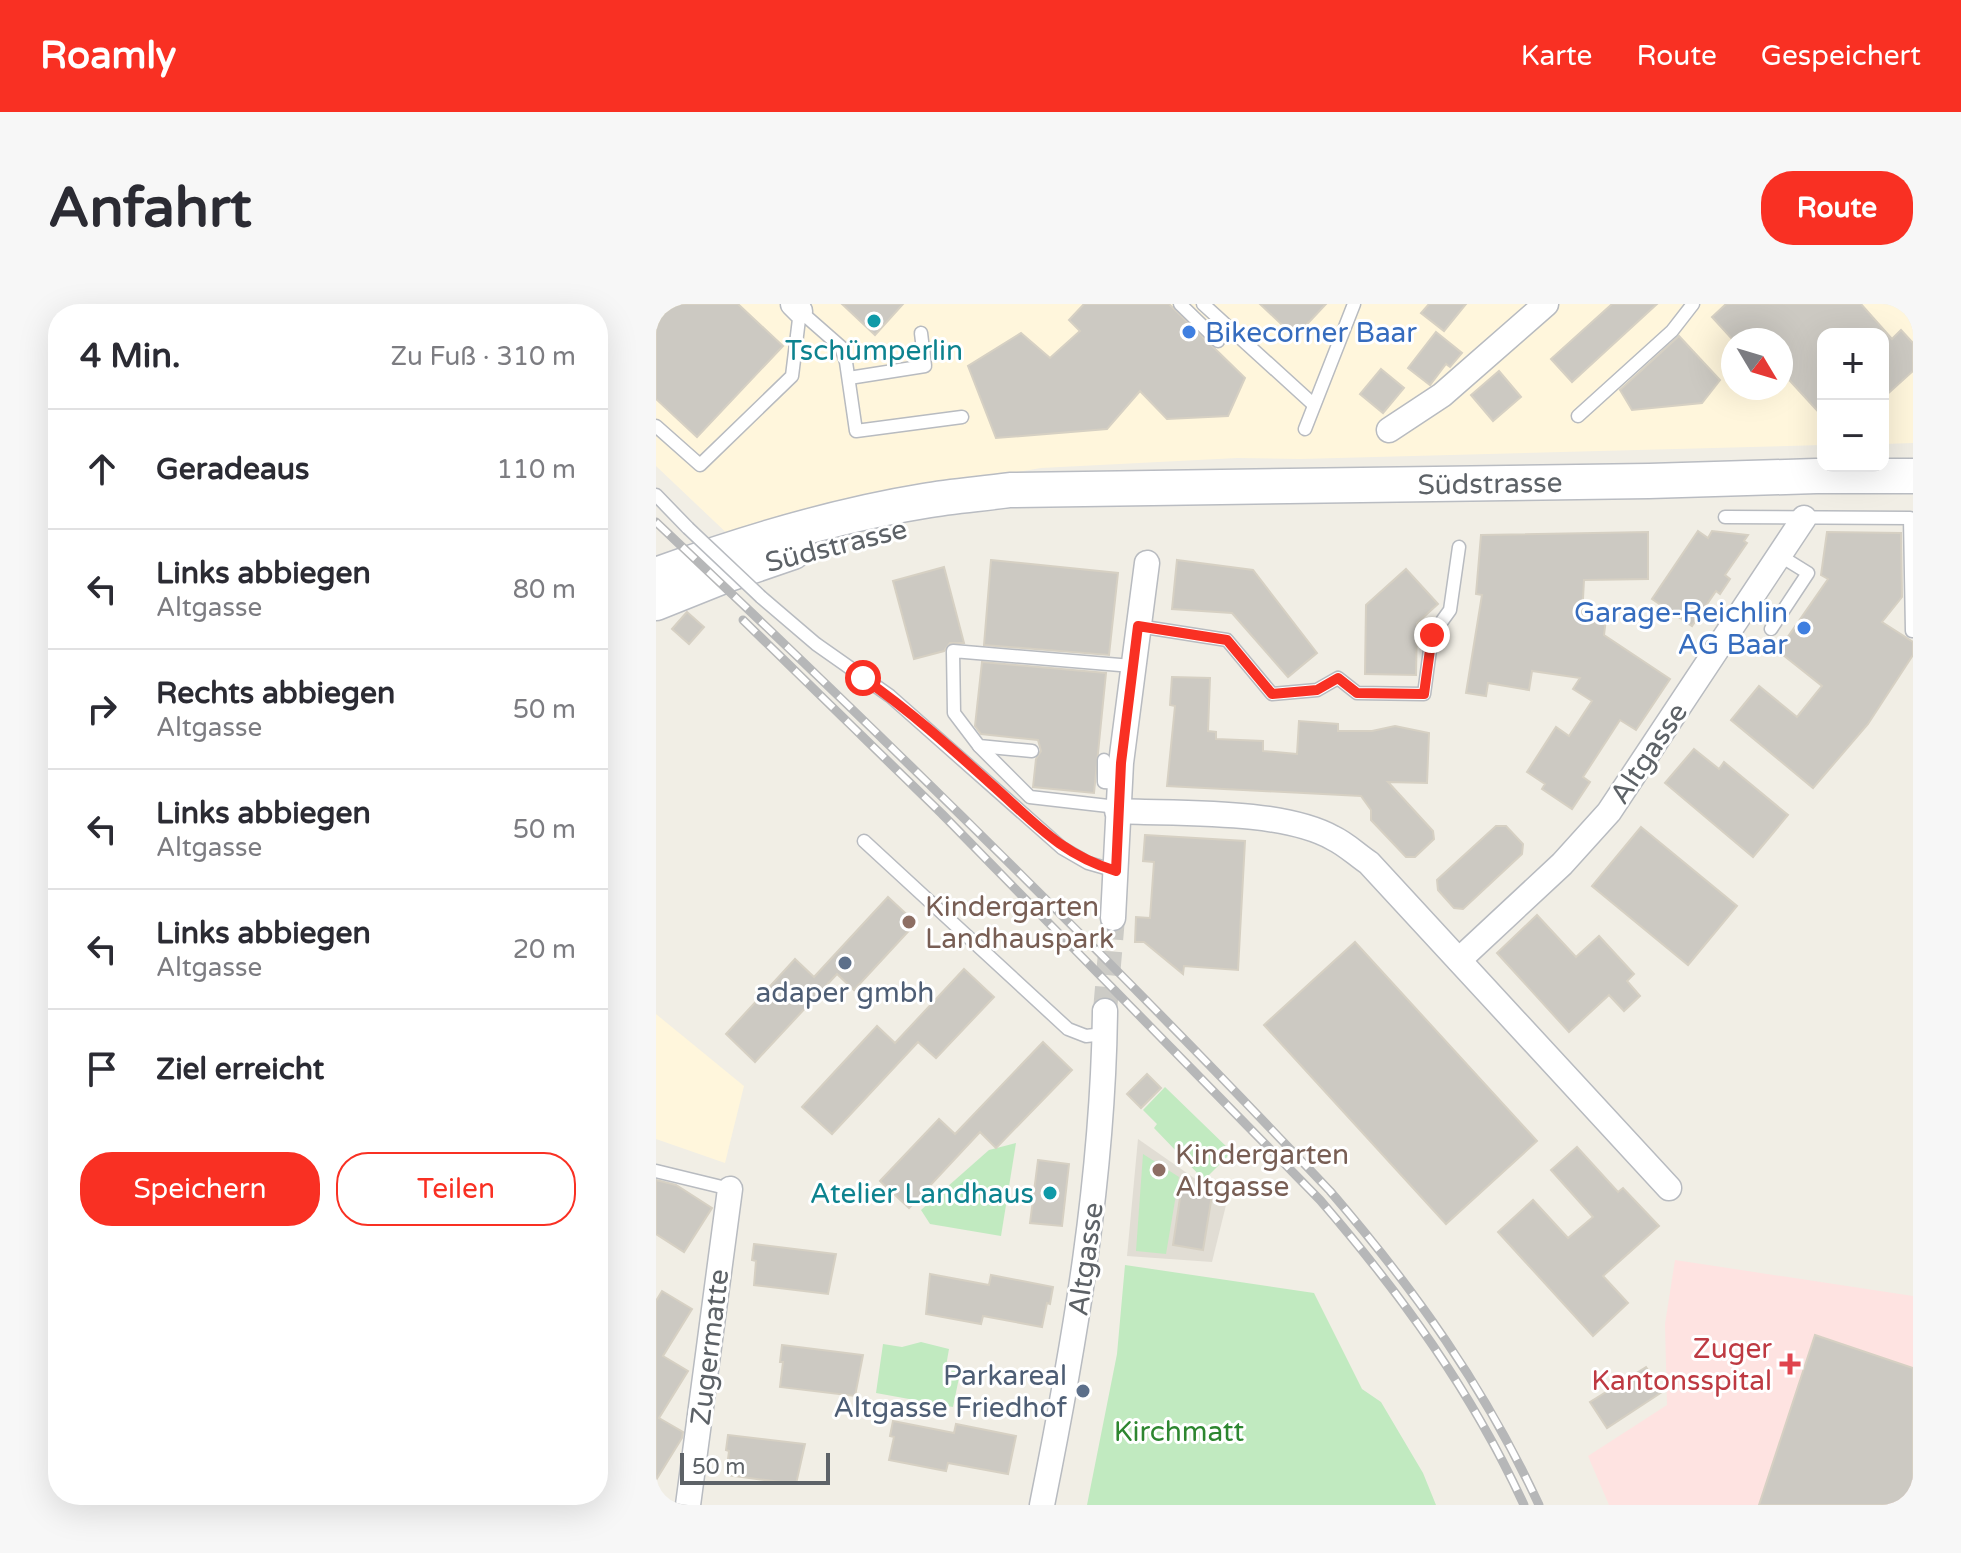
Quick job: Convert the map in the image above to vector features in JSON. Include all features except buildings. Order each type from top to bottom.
[{"type":"main road","points":[[1889,462],[1913,458]]},
{"type":"main road","name":"Südstrasse","points":[[1816,476],[1837,472]]},
{"type":"main road","name":"Südstrasse","points":[[656,575],[785,532],[925,500],[1010,490],[1913,476]]},
{"type":"main road","name":"Südstrasse","points":[[656,603],[796,551],[925,522],[1164,487]]},
{"type":"street","points":[[1389,430],[1442,395],[1546,304]]},
{"type":"street","name":"Altgasse","points":[[1459,960],[1562,864],[1609,812],[1804,518]]},
{"type":"street","points":[[1113,918],[1118,800],[1147,563]]},
{"type":"street","points":[[1118,800],[1269,818],[1305,826],[1333,837],[1369,863],[1669,1188]]},
{"type":"street","name":"Altgasse","points":[[1042,1505],[1072,1352],[1089,1236],[1102,1110],[1105,1022]]},
{"type":"street","name":"Zugermatte","points":[[688,1505],[730,1189]]},
{"type":"lane","points":[[1180,304],[1218,341]]},
{"type":"lane","points":[[1203,304],[1314,405]]},
{"type":"lane","points":[[1305,429],[1354,304]]},
{"type":"lane","points":[[1578,416],[1672,331],[1693,304]]},
{"type":"lane","points":[[797,308],[841,347],[849,378],[856,431],[962,417]]},
{"type":"lane","points":[[656,426],[700,465],[792,376],[797,308]]},
{"type":"lane","points":[[849,378],[925,366],[921,333]]},
{"type":"lane","points":[[656,495],[761,597],[816,644],[890,696],[1062,848],[1088,863],[1116,871]]},
{"type":"lane","points":[[1725,517],[1910,518],[1912,631]]},
{"type":"lane","points":[[1138,626],[1227,640],[1272,694],[1317,690],[1338,678],[1357,693],[1424,694],[1432,635],[1450,610],[1459,547]]},
{"type":"lane","points":[[1771,629],[1808,573],[1779,555]]},
{"type":"lane","points":[[1118,800],[1030,797],[979,746],[954,713],[953,651],[1132,666]]},
{"type":"lane","points":[[979,746],[1032,751]]},
{"type":"lane","points":[[1104,760],[1104,782],[1118,800]]},
{"type":"lane","points":[[864,841],[1068,1029],[1086,1036],[1105,1022]]},
{"type":"lane","points":[[656,1171],[730,1189]]},
{"type":"shaded area","points":[[656,304],[1913,304],[1913,443],[1889,444],[1889,328],[1817,328],[1817,445],[1237,458],[1041,468],[879,496],[734,540],[656,466]]},
{"type":"shaded area","points":[[656,1014],[744,1086],[725,1163],[656,1139]]},
{"type":"shaded area","name":"Kindergarten Altgasse","points":[[1138,1139],[1227,1201],[1212,1262],[1127,1256]]},
{"type":"shaded area","name":"Zuger Kantonsspital","points":[[1675,1260],[1913,1296],[1913,1505],[1609,1505],[1588,1456],[1667,1405],[1665,1324]]},
{"type":"green space","points":[[1165,1087],[1232,1152],[1204,1180],[1154,1128],[1157,1124],[1143,1110]]},
{"type":"green space","points":[[1016,1143],[1001,1236],[930,1224],[921,1210],[989,1150]]},
{"type":"green space","points":[[1143,1154],[1179,1177],[1166,1254],[1136,1251]]},
{"type":"green space","name":"Kirchmatt","points":[[1125,1265],[1314,1293],[1362,1389],[1381,1402],[1423,1473],[1436,1505],[1087,1505],[1117,1354]]},
{"type":"green space","points":[[921,1342],[949,1349],[946,1366],[961,1368],[953,1407],[876,1393],[883,1344],[902,1347]]},
{"type":"tunnel","points":[[1105,1011],[1113,918]]},
{"type":"railway","points":[[656,522],[998,852],[1330,1191],[1391,1265],[1446,1340],[1495,1420],[1539,1505]]},
{"type":"railway","points":[[743,620],[942,814],[1320,1200],[1379,1271],[1433,1345],[1482,1423],[1524,1505]]},
{"type":"place","name":"Tschümperlin","points":[[874,321]]},
{"type":"place","name":"Bikecorner Baar","points":[[1189,332]]},
{"type":"place","name":"Garage-Reichlin AG Baar","points":[[1804,628]]},
{"type":"place","name":"Kindergarten Landhauspark","points":[[909,922]]},
{"type":"place","name":"adaper gmbh","points":[[845,963]]},
{"type":"place","name":"Kindergarten Altgasse","points":[[1159,1170]]},
{"type":"place","name":"Atelier Landhaus","points":[[1050,1193]]},
{"type":"place","name":"Zuger Kantonsspital","points":[[1790,1364]]},
{"type":"place","name":"Parkareal Altgasse Friedhof","points":[[1083,1391]]},
{"type":"route","points":[[863,678],[890,696],[938,737],[1062,848],[1088,863],[1116,871],[1121,763],[1138,626],[1227,640],[1272,694],[1317,690],[1338,678],[1357,693],[1424,694],[1432,635]]}]
